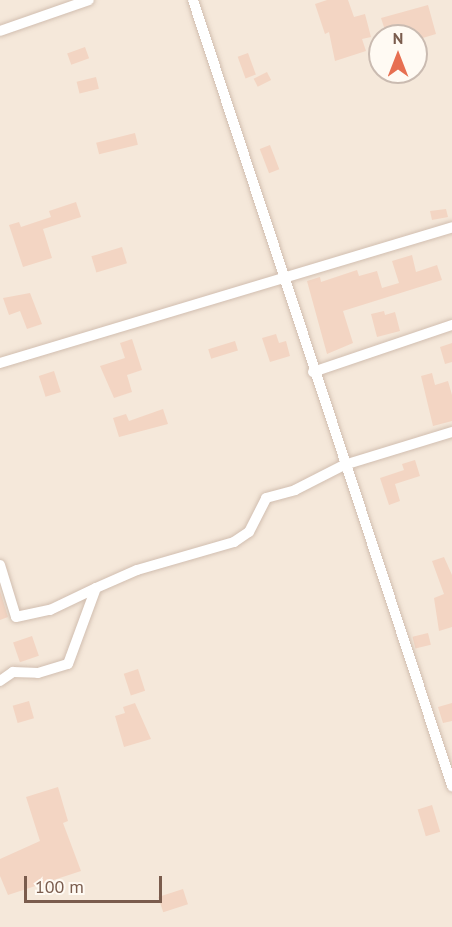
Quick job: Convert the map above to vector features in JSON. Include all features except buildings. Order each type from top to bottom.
[{"type":"street","points":[[0,31],[89,0]]},
{"type":"street","points":[[193,0],[344,465],[447,758],[452,786]]},
{"type":"street","points":[[0,363],[452,227]]},
{"type":"street","points":[[313,372],[452,325]]},
{"type":"street","points":[[0,565],[16,616],[50,610],[137,570],[234,542],[249,532],[266,498],[295,490],[344,465],[452,432]]},
{"type":"street","points":[[0,681],[13,672],[38,673],[68,664],[96,588]]},
{"type":"shaded area","points":[[0,0],[452,0],[452,927],[0,927]]}]
